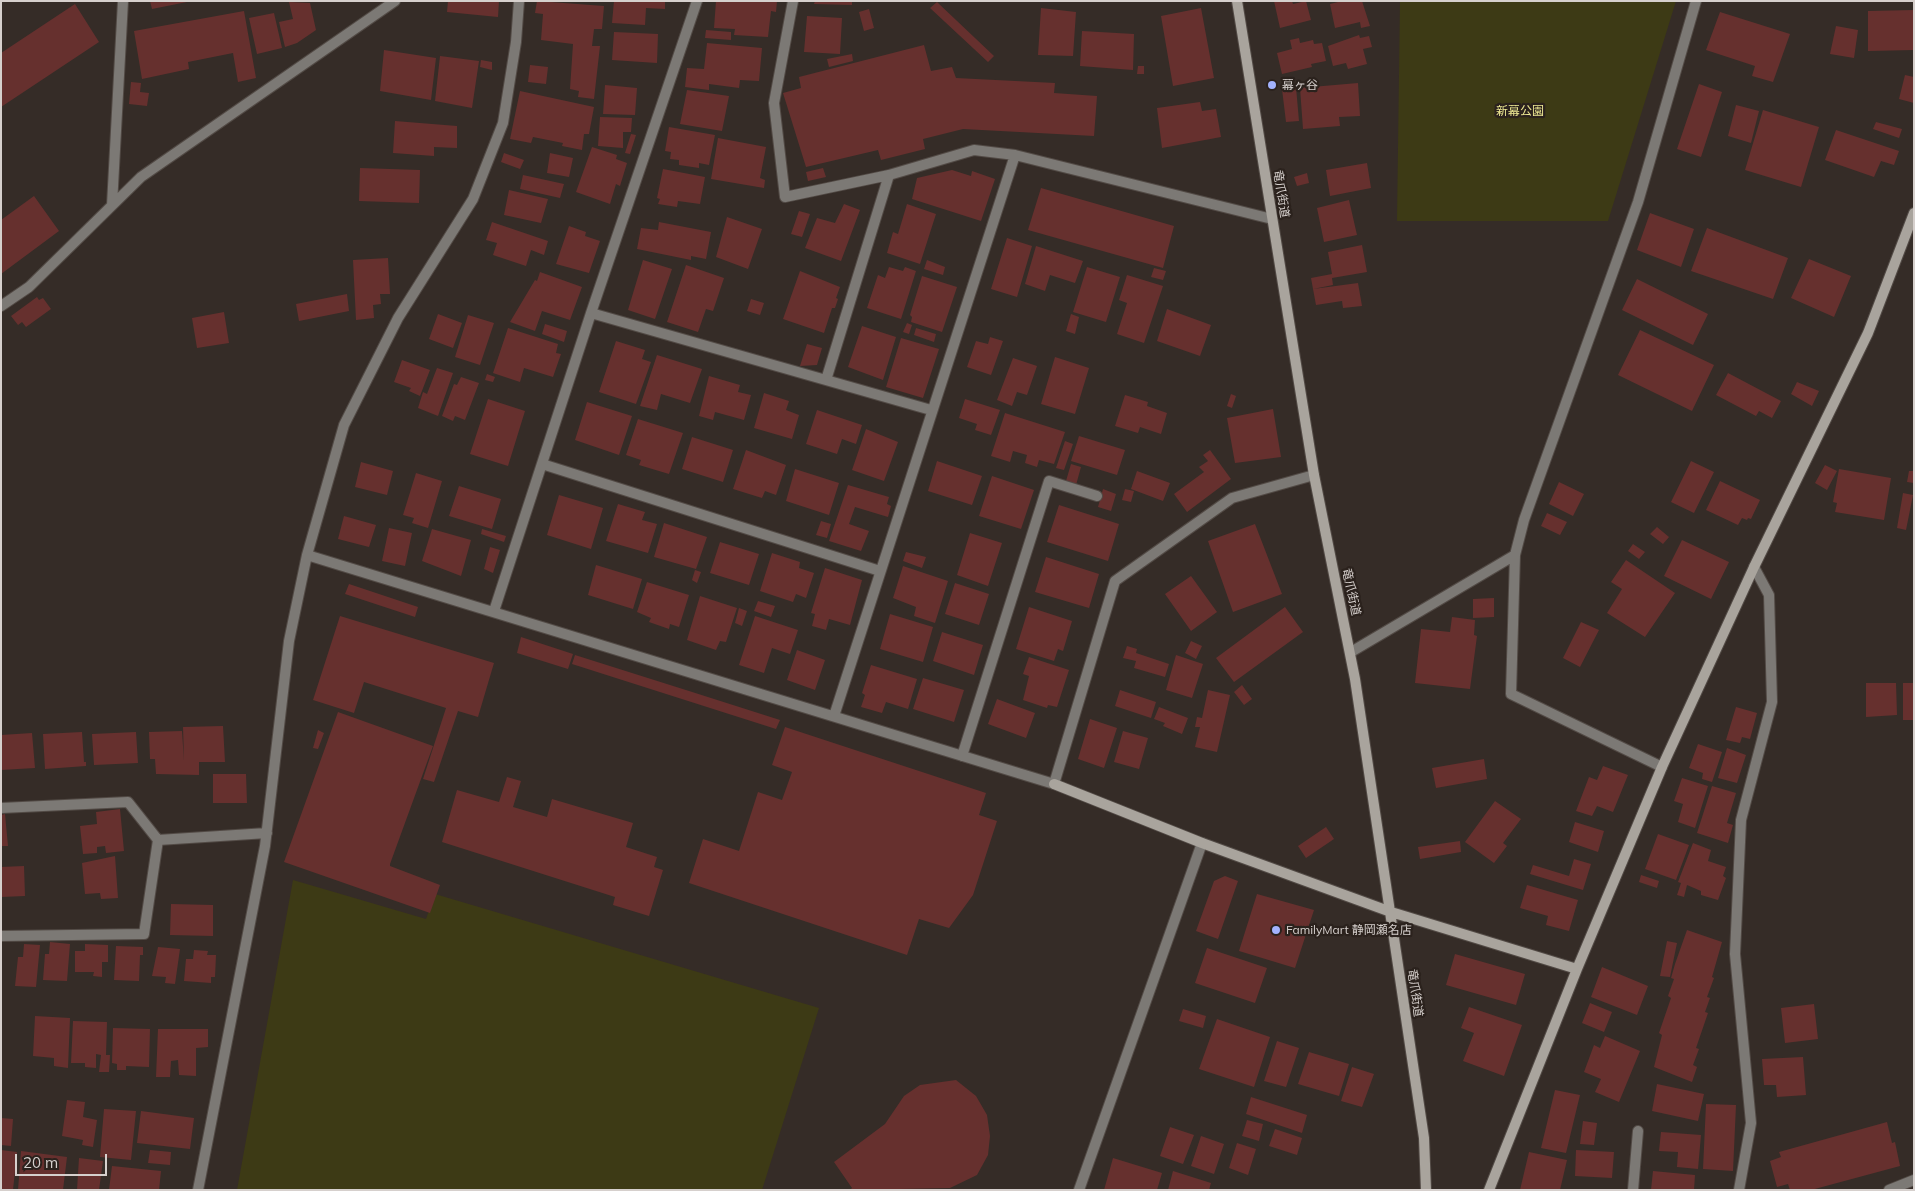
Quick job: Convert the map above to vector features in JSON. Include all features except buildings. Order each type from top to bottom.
[{"type":"street","points":[[112,205],[123,1]]},
{"type":"street","points":[[1,306],[29,287],[141,177],[396,1]]},
{"type":"street","points":[[198,1190],[267,833],[289,641],[307,555],[344,425],[398,318],[473,199],[503,123],[516,42],[519,1]]},
{"type":"street","points":[[494,611],[591,313],[697,1]]},
{"type":"street","points":[[793,1],[774,103],[785,197],[889,175],[974,150],[1015,155],[1272,219]]},
{"type":"street","name":"竜爪街道","points":[[1237,1],[1314,475],[1351,652],[1424,1138],[1426,1190]]},
{"type":"street","points":[[1662,767],[1511,694],[1515,555],[1524,520],[1638,202],[1696,1]]},
{"type":"street","points":[[834,716],[931,410],[1015,155]]},
{"type":"street","points":[[826,380],[889,175]]},
{"type":"street","points":[[1489,1190],[1577,969],[1662,767],[1754,567],[1868,333],[1914,213]]},
{"type":"street","points":[[591,313],[931,410]]},
{"type":"street","points":[[542,464],[880,571]]},
{"type":"street","points":[[1054,784],[1115,581],[1232,498],[1314,475]]},
{"type":"street","points":[[962,756],[1050,481],[1097,496]]},
{"type":"street","points":[[307,555],[1054,784],[1202,843],[1391,912],[1577,969]]},
{"type":"street","points":[[1351,652],[1515,555]]},
{"type":"street","points":[[1739,1190],[1751,1123],[1735,954],[1741,820],[1772,702],[1769,596],[1754,567]]},
{"type":"street","points":[[1,808],[128,802],[158,840],[144,934],[1,936]]},
{"type":"street","points":[[158,840],[267,833]]},
{"type":"street","points":[[1078,1190],[1202,843]]},
{"type":"street","points":[[1633,1190],[1638,1131]]},
{"type":"street","points":[[1889,1190],[1914,1180]]},
{"type":"green space","name":"新幕公園","points":[[1400,1],[1676,1],[1608,221],[1397,221]]},
{"type":"green space","points":[[293,880],[426,919],[435,894],[819,1008],[762,1190],[237,1190]]},
{"type":"place","name":"幕ヶ谷","points":[[1272,85]]},
{"type":"place","name":"FamilyMart 静岡瀬名店","points":[[1276,930]]}]
